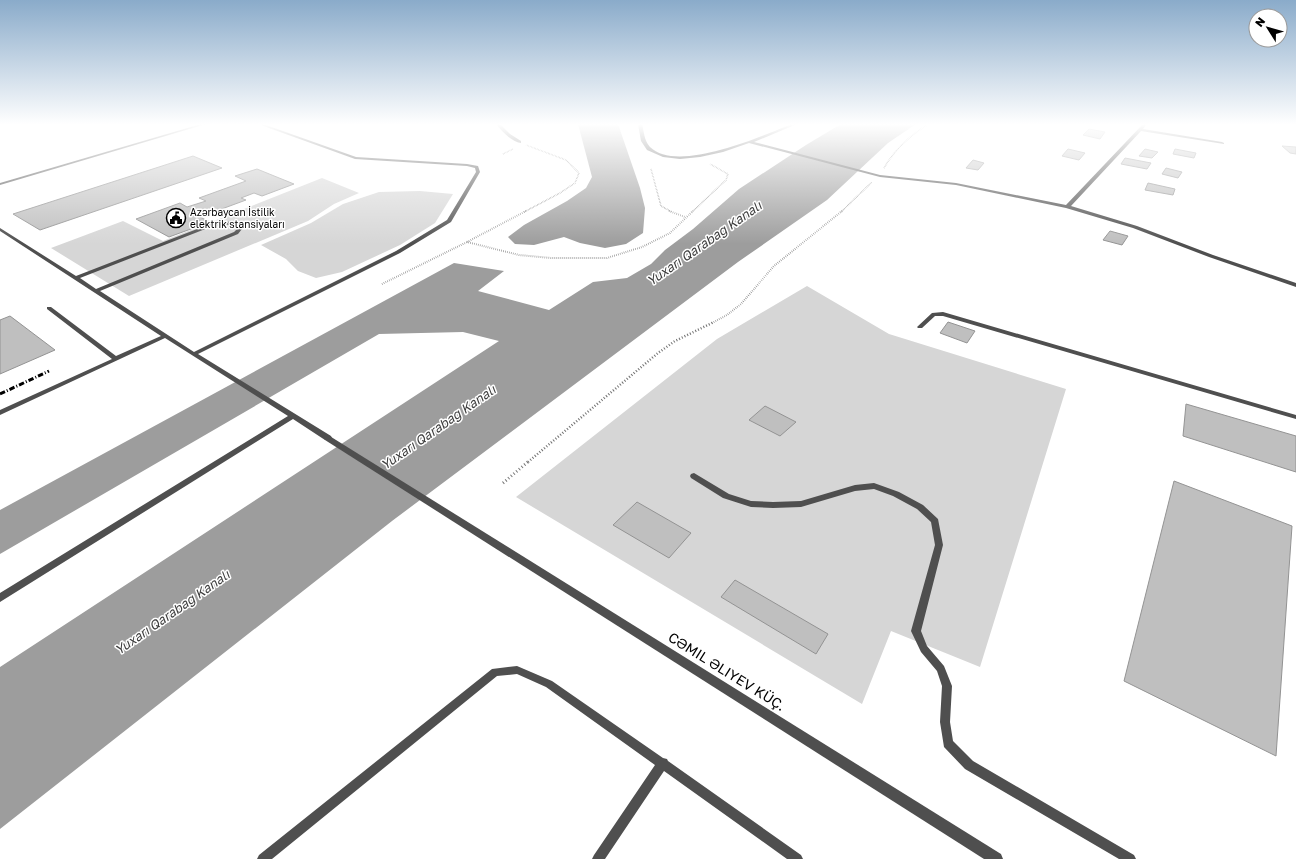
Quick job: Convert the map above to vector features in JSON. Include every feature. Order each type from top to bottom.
[{"type":"street","points":[[832,164],[880,176],[956,184],[1067,207],[1135,227],[1211,256],[1296,285]]},
{"type":"street","points":[[1067,207],[1108,164]]},
{"type":"street","name":"CƏMIL ƏLIYEV KÜÇ.","points":[[328,438],[991,857]]},
{"type":"lane","points":[[0,184],[68,164]]},
{"type":"lane","points":[[194,354],[398,252],[449,221],[478,172],[477,167],[467,164]]},
{"type":"lane","points":[[76,278],[212,225],[227,222],[240,229],[236,233],[95,290]]},
{"type":"lane","points":[[0,229],[165,336],[328,438]]},
{"type":"lane","points":[[49,308],[116,359]]},
{"type":"lane","points":[[920,327],[934,314],[943,314],[1296,417]]},
{"type":"lane","points":[[0,414],[165,336]]},
{"type":"lane","points":[[0,598],[293,416]]},
{"type":"lane","points":[[694,476],[726,496],[750,504],[801,504],[855,488],[874,486],[896,494],[920,507],[936,521],[939,545],[917,622],[916,631],[924,649],[941,669],[947,686],[945,722],[948,743],[969,765],[1130,859]]},
{"type":"lane","points":[[263,859],[496,672],[517,670],[549,684],[797,859]]},
{"type":"lane","points":[[598,859],[663,764]]},
{"type":"path","points":[[382,284],[560,193],[575,183],[579,173],[570,164]]},
{"type":"path","points":[[466,242],[519,255],[551,258],[607,258],[642,247],[670,232],[726,180],[728,174],[709,164]]},
{"type":"path","points":[[503,484],[658,353],[675,342],[727,314],[741,304],[774,266],[837,216],[880,176],[886,164]]},
{"type":"path","points":[[651,169],[661,206],[669,211],[685,217]]},
{"type":"shaded area","points":[[322,178],[359,193],[334,204],[308,221],[129,296],[51,248],[123,221],[163,241]]},
{"type":"shaded area","points":[[420,191],[453,194],[435,223],[400,245],[342,272],[316,278],[298,271],[286,259],[261,245],[311,223],[343,204],[379,192]]},
{"type":"shaded area","points":[[807,286],[889,334],[1066,389],[980,667],[891,631],[862,704],[516,497],[717,339]]},
{"type":"water","points":[[589,164],[632,164],[645,208],[643,233],[626,244],[605,248],[580,243],[564,237],[534,245],[515,244],[508,237],[524,225],[567,201],[586,188],[592,177]]},
{"type":"water","name":"Yuxarı Qarabağ Kanalı","points":[[777,164],[865,164],[827,200],[738,262],[392,521],[0,829],[0,667],[499,341],[463,332],[379,334],[0,554],[0,510],[454,263],[504,271],[478,291],[549,310],[593,282],[627,278],[651,264],[665,250],[693,229],[739,189]]},
{"type":"building","points":[[168,164],[213,164],[222,168],[40,230],[13,214]]},
{"type":"building","points":[[969,164],[983,164],[978,170],[966,168]]},
{"type":"building","points":[[1121,164],[1150,164],[1147,169]]},
{"type":"building","points":[[1166,168],[1182,172],[1178,178],[1162,174]]},
{"type":"building","points":[[257,169],[294,184],[262,196],[254,193],[241,198],[246,200],[200,217],[210,222],[169,237],[136,219],[180,203],[187,207],[206,201],[199,198],[246,181],[235,176]]},
{"type":"building","points":[[1148,183],[1175,189],[1173,195],[1145,190]]},
{"type":"building","points":[[1110,231],[1128,236],[1122,245],[1103,240]]},
{"type":"building","points":[[10,316],[55,350],[0,374],[0,320]]},
{"type":"building","points":[[948,322],[975,331],[967,343],[940,333]]},
{"type":"building","points":[[1186,404],[1296,436],[1296,472],[1183,436]]},
{"type":"building","points":[[765,406],[796,422],[780,436],[749,420]]},
{"type":"building","points":[[1174,481],[1292,526],[1276,756],[1124,681]]},
{"type":"building","points":[[637,502],[691,533],[669,558],[613,525]]},
{"type":"building","points":[[735,580],[828,634],[816,654],[721,597]]},
{"type":"railway","points":[[0,394],[49,371]]},
{"type":"place","name":"Azərbaycan İstilik elektrik stansiyaları","points":[[176,218]]}]
